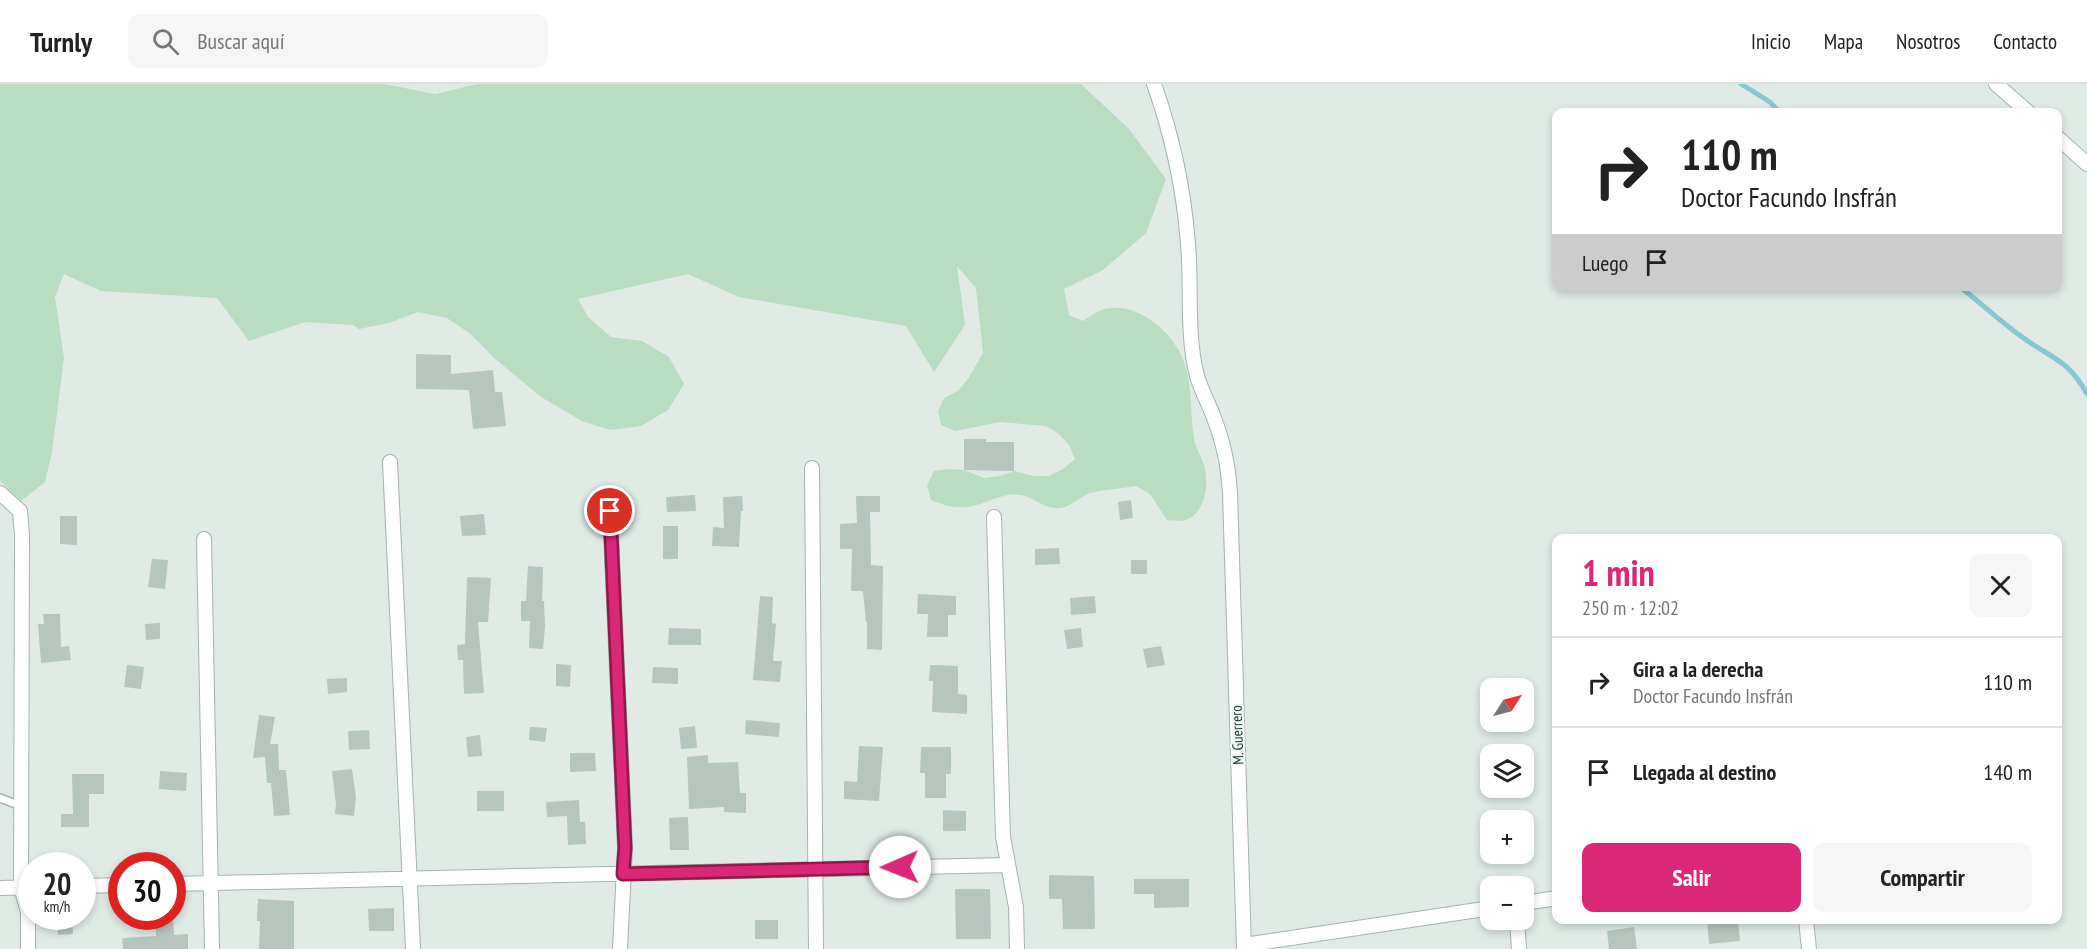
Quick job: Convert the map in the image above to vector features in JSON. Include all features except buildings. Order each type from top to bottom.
[{"type":"street","name":"M. Guerrero","points":[[1154,84],[1164,112],[1180,189],[1188,244],[1190,323],[1197,376],[1215,418],[1228,459],[1244,947]]},
{"type":"street","points":[[1996,84],[2023,108]]},
{"type":"street","points":[[2062,142],[2087,164]]},
{"type":"street","points":[[390,462],[413,949]]},
{"type":"street","points":[[812,468],[816,949]]},
{"type":"street","points":[[0,493],[20,511],[22,535],[21,806],[24,852]]},
{"type":"street","points":[[610,511],[625,848],[620,949]]},
{"type":"street","points":[[994,517],[1003,837],[1016,907],[1017,949]]},
{"type":"street","points":[[204,539],[212,949]]},
{"type":"street","points":[[186,884],[1008,865]]},
{"type":"street","points":[[0,888],[18,887]]},
{"type":"street","points":[[1534,901],[1552,899]]},
{"type":"street","points":[[1244,947],[1480,910]]},
{"type":"street","points":[[1806,924],[1809,949]]},
{"type":"street","points":[[28,930],[28,949]]},
{"type":"street","points":[[1518,930],[1519,949]]},
{"type":"lane","points":[[0,798],[21,806]]},
{"type":"green space","points":[[0,84],[384,84],[435,94],[478,84],[1081,84],[1129,129],[1166,179],[1146,233],[1103,270],[1064,289],[1069,315],[1083,321],[1103,310],[1123,308],[1145,316],[1173,341],[1184,362],[1189,381],[1194,439],[1206,476],[1203,501],[1195,514],[1181,521],[1167,520],[1150,494],[1136,486],[1090,493],[1061,508],[1045,506],[1015,494],[964,507],[948,506],[931,500],[927,485],[934,471],[964,470],[984,478],[1014,471],[1034,476],[1049,476],[1063,469],[1075,459],[1069,445],[1059,434],[1046,426],[1000,422],[955,431],[941,425],[938,411],[944,398],[958,391],[983,353],[976,288],[957,266],[965,325],[934,372],[906,326],[739,297],[688,274],[578,299],[588,317],[611,337],[642,341],[669,357],[684,384],[668,410],[641,426],[610,430],[582,421],[541,397],[494,358],[472,335],[447,318],[418,312],[389,323],[359,329],[353,325],[305,322],[249,341],[217,298],[101,291],[64,274],[55,297],[64,358],[52,452],[45,482],[21,501],[0,481]]},
{"type":"waterway","points":[[1741,84],[1770,102],[1775,108]]},
{"type":"waterway","points":[[1965,291],[2007,326],[2066,366],[2087,394]]},
{"type":"route","points":[[610,511],[625,848],[623,874],[900,867]]}]
